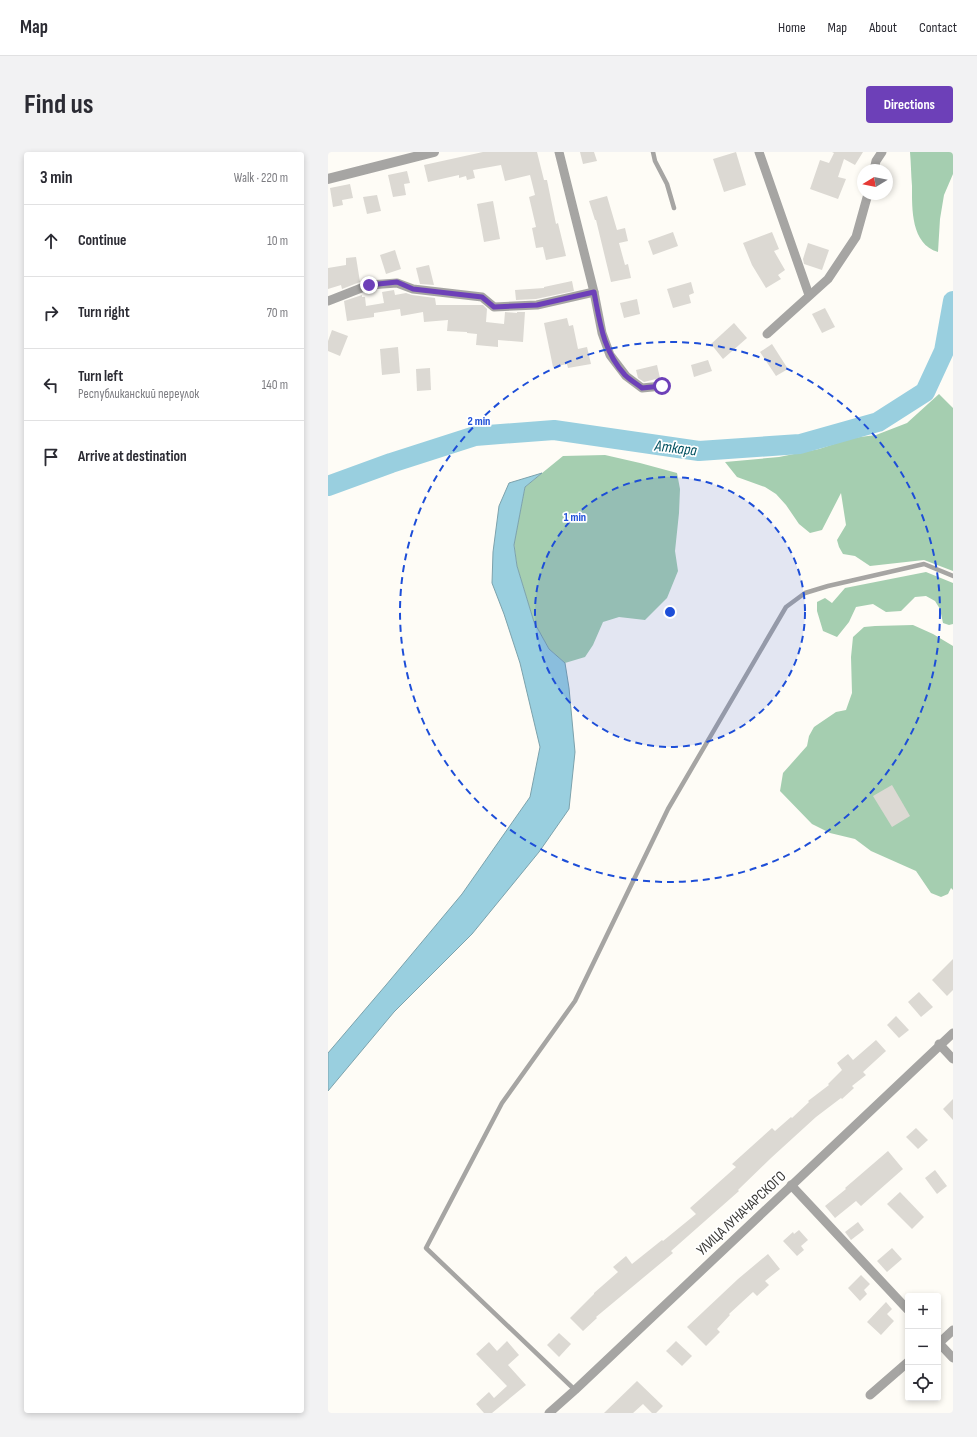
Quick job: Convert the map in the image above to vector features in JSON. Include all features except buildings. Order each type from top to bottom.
[{"type":"street","points":[[328,179],[434,152]]},
{"type":"street","points":[[558,152],[594,292],[602,333],[610,355],[626,376],[642,388],[662,386]]},
{"type":"street","points":[[759,152],[809,295]]},
{"type":"street","points":[[875,164],[882,152]]},
{"type":"street","points":[[767,334],[828,279],[856,237],[866,200]]},
{"type":"street","points":[[328,301],[369,285],[397,282],[413,289],[482,297],[494,307],[537,305],[594,292]]},
{"type":"street","name":"УЛИЦА ЛУНАЧАРСКОГО","points":[[549,1413],[953,1032]]},
{"type":"street","points":[[939,1044],[953,1060]]},
{"type":"street","points":[[791,1185],[905,1307]]},
{"type":"street","points":[[941,1340],[953,1330]]},
{"type":"street","points":[[941,1345],[953,1358]]},
{"type":"street","points":[[870,1395],[905,1365]]},
{"type":"lane","points":[[653,152],[655,162],[667,184],[674,208]]},
{"type":"lane","points":[[575,1390],[426,1248],[502,1103],[575,1001],[668,809],[786,607],[804,593],[924,564],[953,576]]},
{"type":"green space","points":[[910,152],[953,152],[953,174],[944,195],[940,219],[938,252],[929,248],[923,242],[915,225],[912,205]]},
{"type":"green space","points":[[939,394],[953,408],[953,571],[924,560],[870,566],[855,556],[843,554],[837,540],[846,525],[841,493],[822,530],[810,533],[799,524],[786,505],[776,494],[765,487],[737,477],[725,462],[779,457],[819,449],[852,438],[876,435],[907,423]]},
{"type":"green space","points":[[605,455],[677,473],[680,489],[675,551],[678,571],[667,598],[645,620],[619,617],[603,622],[593,645],[585,657],[565,663],[549,649],[534,622],[517,566],[514,544],[525,487],[563,456]]},
{"type":"green space","points":[[926,572],[953,583],[953,624],[949,625],[943,623],[940,609],[935,601],[926,596],[915,597],[901,611],[886,612],[873,604],[856,607],[849,622],[837,637],[823,631],[817,611],[817,602],[825,598],[832,603],[845,588]]},
{"type":"green space","points":[[913,625],[933,634],[953,646],[953,890],[951,888],[948,894],[941,897],[931,893],[916,871],[871,851],[855,839],[830,833],[812,824],[780,791],[783,773],[807,746],[809,736],[814,727],[836,712],[846,710],[852,693],[851,657],[853,637],[864,627]]},
{"type":"water","points":[[542,473],[525,487],[514,545],[517,566],[534,622],[549,649],[565,663],[575,752],[569,809],[539,852],[472,934],[394,1012],[328,1091],[328,1053],[462,894],[530,797],[540,747],[520,663],[492,583],[493,552],[499,506],[509,483]]},
{"type":"waterway","name":"Аткара","points":[[328,486],[391,463],[475,436],[554,430],[699,451],[800,444],[878,422],[925,392],[944,351],[953,301]]},
{"type":"route","points":[[369,285],[397,282],[413,289],[436,293],[482,297],[494,307],[537,305],[594,292],[602,333],[610,355],[626,376],[642,388],[662,386]]}]
